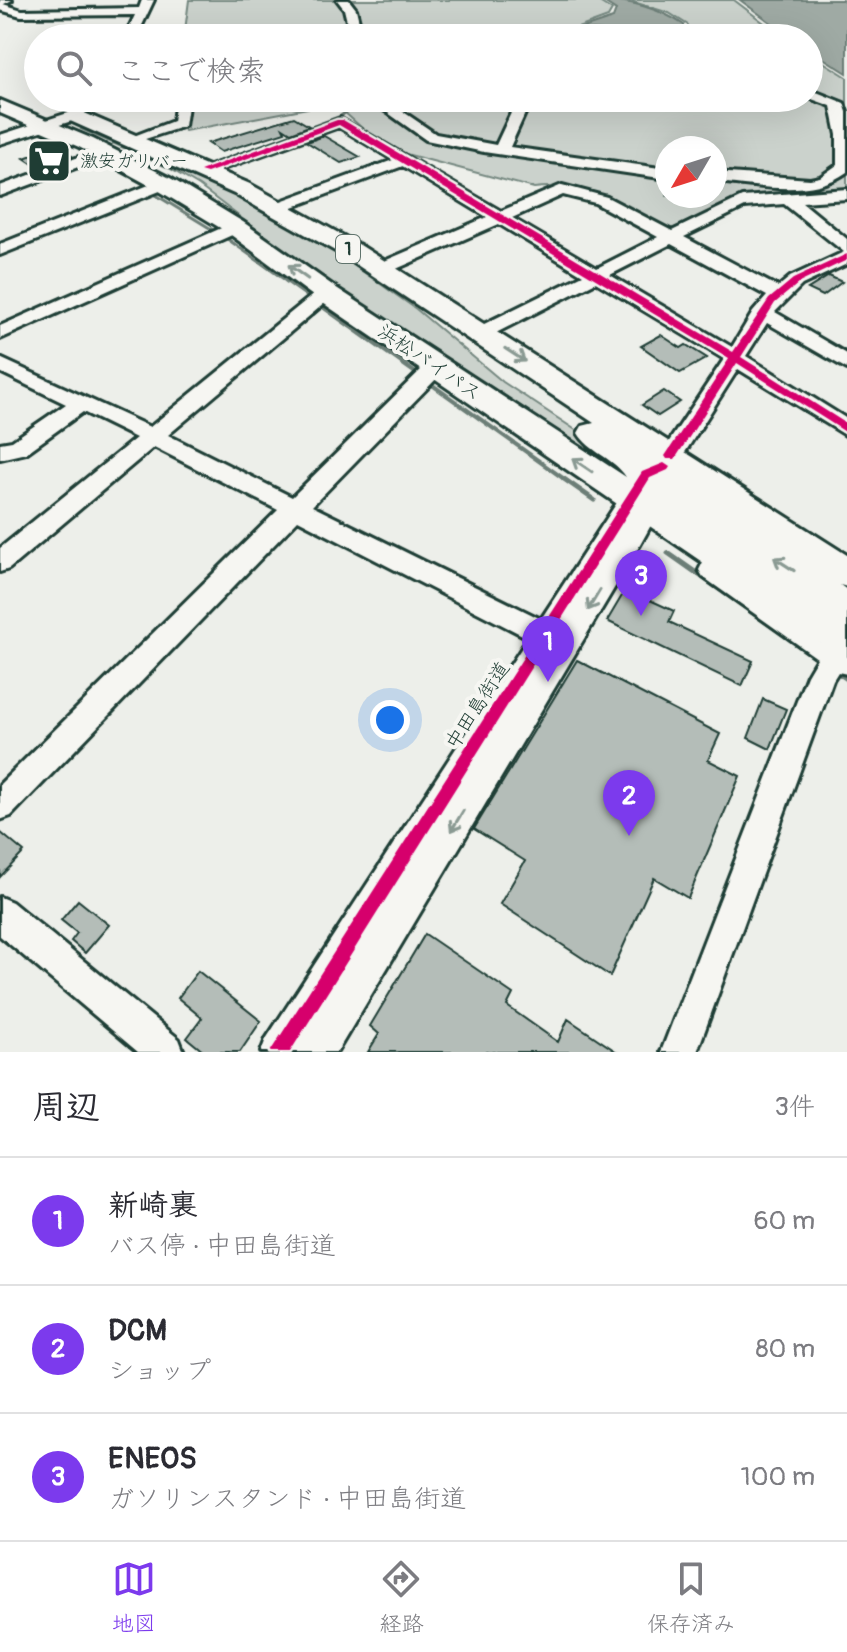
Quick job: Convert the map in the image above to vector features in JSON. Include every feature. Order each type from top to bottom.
[{"type":"highway","name":"浜松バイパス","points":[[0,87],[24,97]]},
{"type":"highway","name":"浜松バイパス","points":[[0,106],[164,184],[225,232],[428,374],[651,485],[765,517],[847,573]]},
{"type":"highway","name":"浜松バイパス","points":[[63,112],[133,139],[276,208],[351,250],[481,333],[651,485],[719,555],[843,653]]},
{"type":"highway","points":[[351,250],[508,378],[629,456],[651,485],[682,498],[790,567],[847,610]]},
{"type":"street","points":[[343,0],[350,9],[354,24]]},
{"type":"street","points":[[2,3],[21,13],[145,5],[136,24]]},
{"type":"street","points":[[727,178],[810,184],[826,180],[844,167],[842,113],[837,103],[823,98]]},
{"type":"street","points":[[0,140],[78,112]]},
{"type":"street","points":[[133,139],[180,123],[181,112]]},
{"type":"street","points":[[394,112],[431,137],[655,172]]},
{"type":"street","points":[[501,150],[519,112]]},
{"type":"street","points":[[204,171],[340,122],[734,357],[847,429]]},
{"type":"street","points":[[0,191],[84,160]]},
{"type":"street","points":[[276,208],[406,160]]},
{"type":"street","points":[[0,250],[164,184]]},
{"type":"street","points":[[381,269],[562,190],[601,200],[778,294]]},
{"type":"street","points":[[481,333],[742,202],[847,194]]},
{"type":"street","points":[[787,198],[847,248]]},
{"type":"street","points":[[0,333],[225,232]]},
{"type":"street","name":"中田島街道","points":[[316,1052],[556,640],[762,312],[778,294],[819,268],[847,257]]},
{"type":"street","points":[[6,548],[153,437],[319,298]]},
{"type":"street","points":[[762,312],[847,363]]},
{"type":"street","points":[[0,364],[153,437],[556,640]]},
{"type":"street","points":[[0,805],[428,374]]},
{"type":"street","points":[[0,451],[18,448],[82,403]]},
{"type":"street","points":[[765,517],[847,556]]},
{"type":"street","name":"中田島街道","points":[[279,1052],[556,640]]},
{"type":"street","points":[[679,1052],[821,675],[843,653]]},
{"type":"street","points":[[0,914],[166,1052]]},
{"type":"shaded area","points":[[189,0],[596,0],[612,10],[608,17],[589,24],[186,24]]},
{"type":"shaded area","points":[[601,0],[655,10],[682,24],[595,24],[613,18],[616,10]]},
{"type":"shaded area","points":[[627,0],[734,0],[766,24],[686,24],[669,13]]},
{"type":"shaded area","points":[[740,0],[842,0],[847,3],[847,73],[823,58],[823,24],[773,24]]},
{"type":"shaded area","points":[[823,62],[847,77],[847,191],[739,200],[727,205],[727,136],[655,136],[655,208],[721,208],[671,230],[588,193],[552,187],[534,188],[406,154],[362,128],[344,112],[823,112]]},
{"type":"shaded area","points":[[173,112],[286,112],[185,131],[172,120]]},
{"type":"shaded area","points":[[83,126],[222,187],[328,247],[416,309],[503,382],[618,458],[613,467],[591,459],[318,276],[199,186],[169,168],[81,129]]},
{"type":"building","points":[[294,117],[309,126],[291,133],[283,128],[285,132],[221,152],[208,143]]},
{"type":"building","points":[[324,136],[360,157],[341,163],[307,142]]},
{"type":"building","points":[[57,146],[72,156],[39,168],[24,158]]},
{"type":"building","points":[[829,276],[842,282],[823,296],[808,289]]},
{"type":"building","points":[[661,335],[681,348],[686,345],[707,358],[680,373],[641,346]]},
{"type":"building","points":[[664,391],[680,402],[658,416],[642,405]]},
{"type":"building","points":[[626,589],[674,611],[669,622],[753,661],[742,686],[607,621]]},
{"type":"building","points":[[577,660],[720,734],[708,760],[740,776],[688,898],[654,878],[610,976],[500,904],[525,861],[474,829]]},
{"type":"building","points":[[763,699],[786,709],[770,749],[748,738]]},
{"type":"building","points":[[0,832],[24,852],[0,877]]},
{"type":"building","points":[[78,900],[109,925],[85,953],[71,941],[77,933],[61,920]]},
{"type":"building","points":[[425,934],[513,994],[507,1006],[558,1042],[568,1019],[617,1052],[368,1052],[379,1034],[370,1026]]},
{"type":"building","points":[[198,971],[261,1021],[240,1052],[204,1052],[187,1038],[202,1018],[178,998]]},
{"type":"waterway","points":[[337,119],[346,112]]},
{"type":"waterway","points":[[212,164],[282,139]]},
{"type":"waterway","points":[[151,192],[226,238],[288,282]]},
{"type":"waterway","points":[[285,280],[567,481]]},
{"type":"waterway","points":[[564,479],[594,500]]},
{"type":"waterway","points":[[668,553],[820,660]]},
{"type":"waterway","points":[[835,671],[847,679]]},
{"type":"cycle path","points":[[204,171],[340,122],[734,357],[847,429]]},
{"type":"cycle path","points":[[671,456],[772,301],[796,281],[847,257]]},
{"type":"cycle path","points":[[279,1052],[646,475],[664,467]]},
{"type":"place","name":"激安ガリバー","points":[[49,161]]},
{"type":"place","name":"ENEOS","points":[[641,616]]},
{"type":"place","name":"新崎裏","points":[[548,682]]},
{"type":"place","name":"DCM","points":[[629,836]]}]
